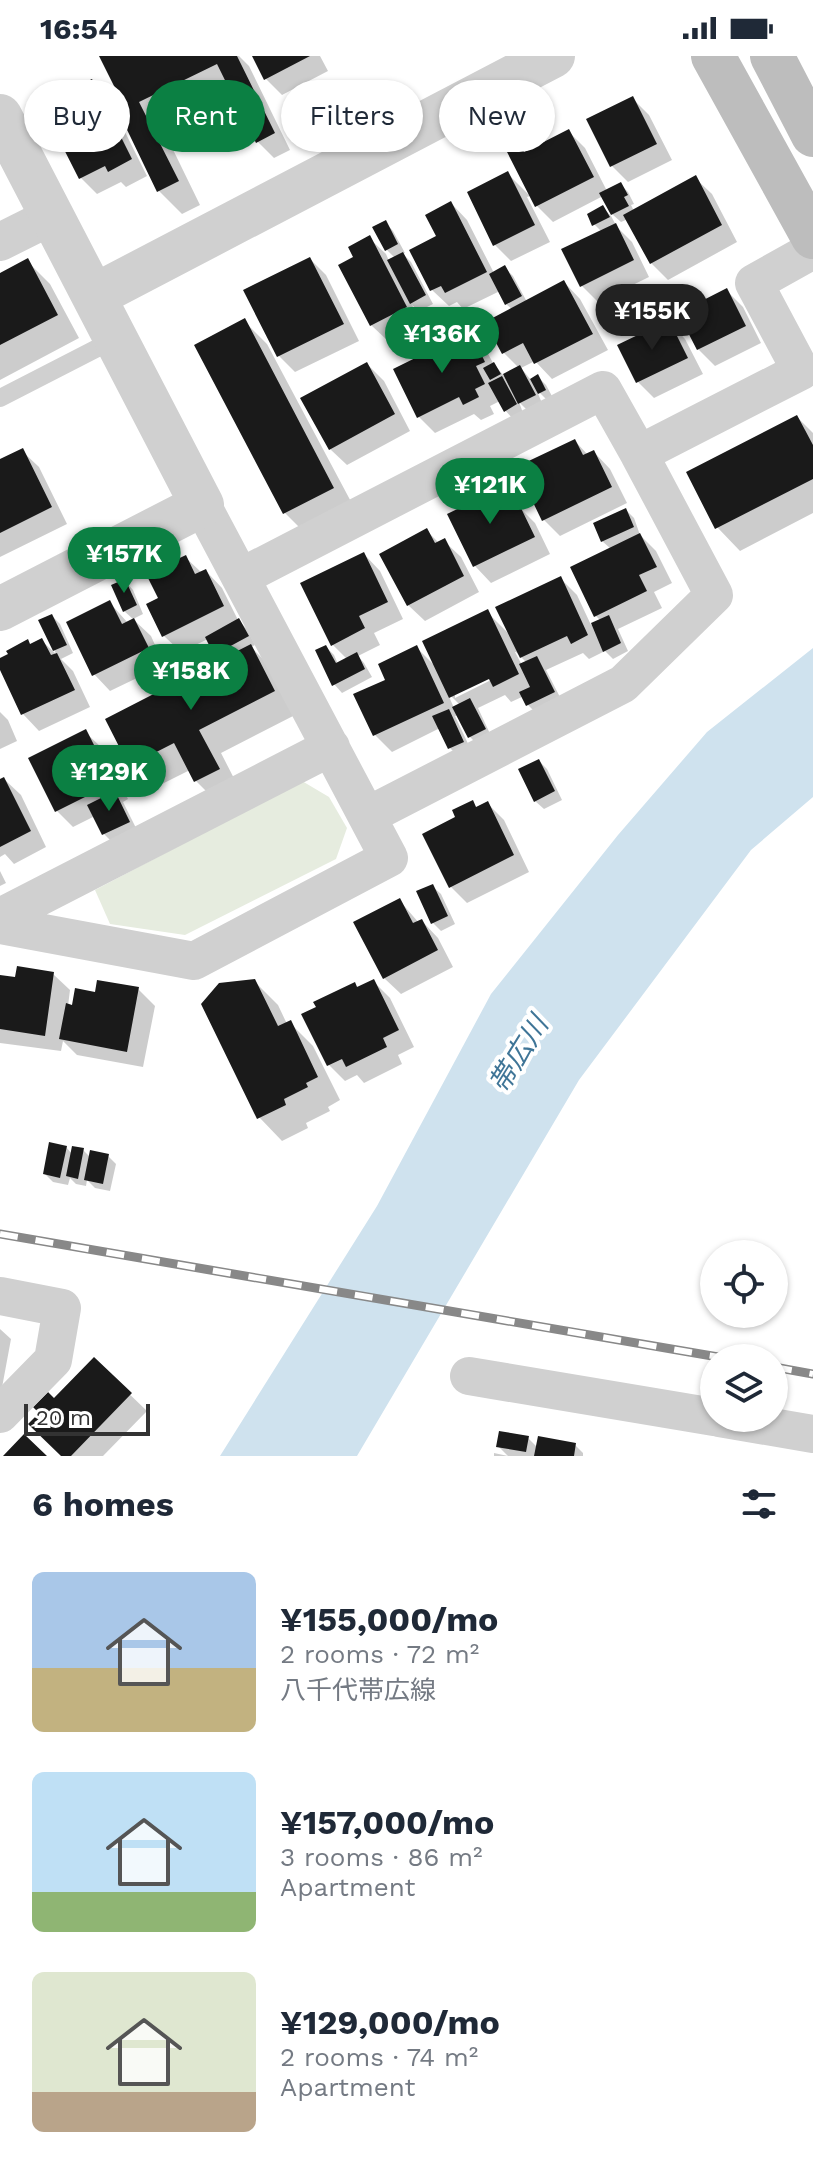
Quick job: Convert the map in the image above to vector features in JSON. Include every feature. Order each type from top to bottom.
[{"type":"main road","points":[[713,56],[813,237]]},
{"type":"main road","points":[[772,56],[813,135]]},
{"type":"street","points":[[94,296],[553,56]]},
{"type":"street","points":[[0,116],[389,858],[194,961],[0,925]]},
{"type":"street","points":[[0,242],[52,216]]},
{"type":"street","points":[[639,454],[801,371],[754,283],[813,250]]},
{"type":"street","points":[[241,577],[603,390],[714,595],[623,684],[367,816]]},
{"type":"street","points":[[0,609],[202,505]]},
{"type":"street","points":[[0,917],[331,747]]},
{"type":"street","points":[[0,1296],[62,1308],[53,1360],[0,1414]]},
{"type":"street","points":[[469,1376],[700,1415]]},
{"type":"street","points":[[788,1430],[813,1434]]},
{"type":"lane","points":[[0,398],[116,339]]},
{"type":"shaded area","points":[[302,781],[329,797],[347,828],[336,859],[185,935],[110,924],[95,890]]},
{"type":"water","name":"帯広川","points":[[813,648],[813,797],[751,850],[579,1080],[357,1456],[220,1456],[377,1206],[491,994],[618,835],[707,732]]},
{"type":"building","points":[[99,56],[237,56],[249,80],[225,80],[217,64],[184,80],[146,80],[146,99],[139,102],[146,116],[146,152],[164,152],[179,181],[157,192],[130,136],[130,80],[111,80]]},
{"type":"building","points":[[252,56],[310,56],[264,80]]},
{"type":"building","points":[[633,96],[657,144],[610,167],[586,119]]},
{"type":"building","points":[[265,113],[275,133],[265,138]]},
{"type":"building","points":[[569,129],[594,177],[535,207],[507,152],[555,152],[555,136]]},
{"type":"building","points":[[65,152],[128,152],[132,159],[108,172],[105,166],[79,179]]},
{"type":"building","points":[[508,171],[535,225],[493,246],[467,192]]},
{"type":"building","points":[[696,175],[722,225],[650,264],[623,215]]},
{"type":"building","points":[[621,182],[628,195],[624,197],[629,206],[611,215],[599,193]]},
{"type":"building","points":[[451,201],[487,272],[445,293],[441,286],[430,291],[409,250],[436,236],[425,215]]},
{"type":"building","points":[[603,205],[610,217],[592,226],[587,214]]},
{"type":"building","points":[[386,220],[398,244],[385,251],[372,227]]},
{"type":"building","points":[[616,223],[634,260],[580,287],[561,249]]},
{"type":"building","points":[[370,235],[407,307],[370,326],[338,265],[353,257],[348,247]]},
{"type":"building","points":[[403,252],[426,295],[410,304],[387,260]]},
{"type":"building","points":[[310,257],[344,324],[277,357],[243,290]]},
{"type":"building","points":[[28,258],[58,315],[0,345],[0,273]]},
{"type":"building","points":[[505,265],[522,296],[505,305],[489,274]]},
{"type":"building","points":[[564,280],[593,334],[534,364],[523,343],[502,354],[485,322]]},
{"type":"building","points":[[727,288],[746,326],[697,350],[678,313]]},
{"type":"building","points":[[245,318],[334,488],[283,514],[194,345]]},
{"type":"building","points":[[669,320],[688,358],[636,383],[617,345]]},
{"type":"building","points":[[470,331],[485,362],[476,366],[485,384],[475,389],[479,397],[463,405],[459,397],[417,418],[393,369]]},
{"type":"building","points":[[367,362],[395,414],[329,450],[300,398]]},
{"type":"building","points":[[494,362],[501,374],[490,380],[483,368]]},
{"type":"building","points":[[520,365],[536,395],[518,404],[503,374]]},
{"type":"building","points":[[538,374],[546,390],[538,394],[530,379]]},
{"type":"building","points":[[502,376],[517,404],[504,412],[488,383]]},
{"type":"building","points":[[797,415],[813,445],[813,479],[715,529],[686,472]]},
{"type":"building","points":[[575,439],[583,455],[594,450],[612,487],[542,521],[516,467]]},
{"type":"building","points":[[23,448],[52,507],[0,533],[0,459]]},
{"type":"building","points":[[495,483],[508,509],[519,504],[535,537],[473,567],[447,514],[474,501],[471,495]]},
{"type":"building","points":[[626,508],[634,527],[601,542],[593,523]]},
{"type":"building","points":[[427,528],[435,543],[445,538],[464,576],[407,606],[379,554]]},
{"type":"building","points":[[640,533],[657,567],[639,575],[647,591],[594,617],[570,567]]},
{"type":"building","points":[[364,552],[388,602],[359,616],[365,628],[331,646],[300,583]]},
{"type":"building","points":[[186,555],[195,574],[206,569],[224,606],[162,637],[146,604],[158,598],[146,574]]},
{"type":"building","points":[[561,576],[588,635],[571,644],[567,636],[520,658],[495,607]]},
{"type":"building","points":[[125,579],[137,605],[123,612],[111,585]]},
{"type":"building","points":[[110,600],[122,624],[134,618],[149,648],[92,676],[66,622]]},
{"type":"building","points":[[488,609],[519,674],[493,687],[489,679],[449,698],[422,641]]},
{"type":"building","points":[[52,614],[67,645],[53,651],[38,620]]},
{"type":"building","points":[[609,615],[621,643],[603,652],[591,623]]},
{"type":"building","points":[[239,618],[249,636],[214,655],[205,637]]},
{"type":"building","points":[[42,638],[51,655],[57,653],[75,690],[21,715],[0,670],[0,658],[8,654],[6,651],[28,639],[30,644]]},
{"type":"building","points":[[251,644],[275,691],[199,730],[220,769],[194,782],[174,743],[129,766],[105,719]]},
{"type":"building","points":[[326,645],[336,663],[357,652],[365,669],[332,686],[315,650]]},
{"type":"building","points":[[417,645],[444,703],[373,736],[353,694],[385,680],[378,664]]},
{"type":"building","points":[[537,656],[555,692],[526,706],[519,692],[530,687],[519,664]]},
{"type":"building","points":[[470,698],[486,729],[468,738],[452,707]]},
{"type":"building","points":[[449,709],[464,742],[448,749],[432,716]]},
{"type":"building","points":[[86,729],[113,783],[55,812],[28,758]]},
{"type":"building","points":[[539,759],[555,791],[534,802],[518,769]]},
{"type":"building","points":[[4,777],[31,831],[0,847],[0,779]]},
{"type":"building","points":[[115,791],[130,822],[102,835],[87,805]]},
{"type":"building","points":[[473,800],[476,807],[488,801],[514,855],[449,888],[422,834],[455,817],[452,810]]},
{"type":"building","points":[[433,884],[448,916],[431,924],[416,891]]},
{"type":"building","points":[[400,898],[413,923],[422,919],[438,950],[383,979],[353,922]]},
{"type":"building","points":[[17,966],[54,972],[45,1036],[0,1029],[0,975],[15,977]]},
{"type":"building","points":[[255,979],[278,1026],[291,1020],[318,1077],[306,1083],[308,1087],[284,1099],[286,1105],[257,1119],[201,1004],[219,983]]},
{"type":"building","points":[[374,979],[399,1030],[383,1038],[387,1047],[346,1067],[342,1059],[327,1066],[301,1014],[316,1007],[313,1002],[355,982],[357,987]]},
{"type":"building","points":[[97,980],[139,987],[127,1052],[59,1039],[66,1003],[72,1005],[75,988],[95,992]]},
{"type":"building","points":[[49,1142],[67,1146],[60,1178],[43,1174]]},
{"type":"building","points":[[72,1146],[84,1148],[78,1179],[66,1176]]},
{"type":"building","points":[[90,1150],[109,1154],[103,1184],[84,1180]]},
{"type":"building","points":[[94,1357],[132,1393],[71,1456],[61,1456],[28,1424],[39,1413],[33,1407],[48,1392],[54,1398]]},
{"type":"building","points":[[499,1431],[529,1436],[526,1452],[496,1447]]},
{"type":"building","points":[[24,1434],[47,1456],[3,1456]]},
{"type":"building","points":[[538,1436],[576,1443],[574,1456],[534,1456]]},
{"type":"railway","points":[[0,1234],[700,1354]]},
{"type":"railway","points":[[788,1370],[813,1374]]}]
